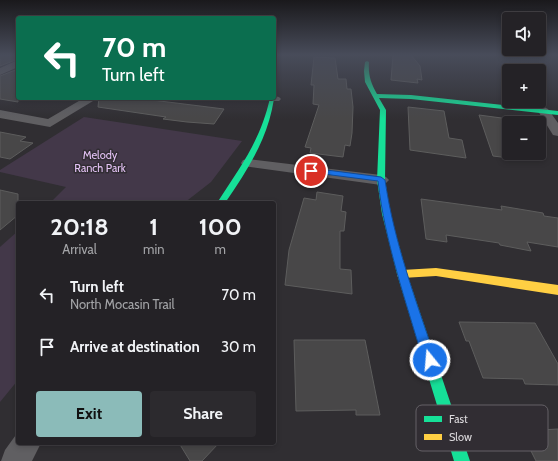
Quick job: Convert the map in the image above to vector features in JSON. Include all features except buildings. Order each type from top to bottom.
[{"type":"street","points":[[367,77],[368,82],[384,110],[381,180],[386,214],[402,274],[444,405]]},
{"type":"street","points":[[377,96],[411,97],[558,113]]},
{"type":"street","points":[[0,114],[50,123],[89,100]]},
{"type":"street","points":[[222,201],[248,163],[266,126],[275,100]]},
{"type":"street","points":[[544,112],[558,132]]},
{"type":"street","points":[[248,163],[381,180]]},
{"type":"street","points":[[402,274],[436,272],[558,290]]},
{"type":"street","points":[[16,461],[25,445]]},
{"type":"street","points":[[459,451],[462,461]]},
{"type":"green space","name":"Melody Ranch Park","points":[[84,117],[242,141],[211,182],[187,201],[52,201],[66,187],[0,172],[0,170]]},
{"type":"green space","points":[[16,233],[16,382],[0,402],[0,247]]},
{"type":"traffic: fast","points":[[367,77],[368,82],[383,110],[381,180],[386,214],[402,274],[444,405]]},
{"type":"traffic: fast","points":[[377,96],[411,97],[558,113]]},
{"type":"traffic: fast","points":[[222,201],[241,174],[258,144],[270,112],[272,100]]},
{"type":"traffic: fast","points":[[459,451],[462,461]]},
{"type":"traffic: slow","points":[[402,274],[436,272],[558,290]]},
{"type":"route","points":[[311,171],[381,180],[386,214],[402,274],[430,360]]}]
